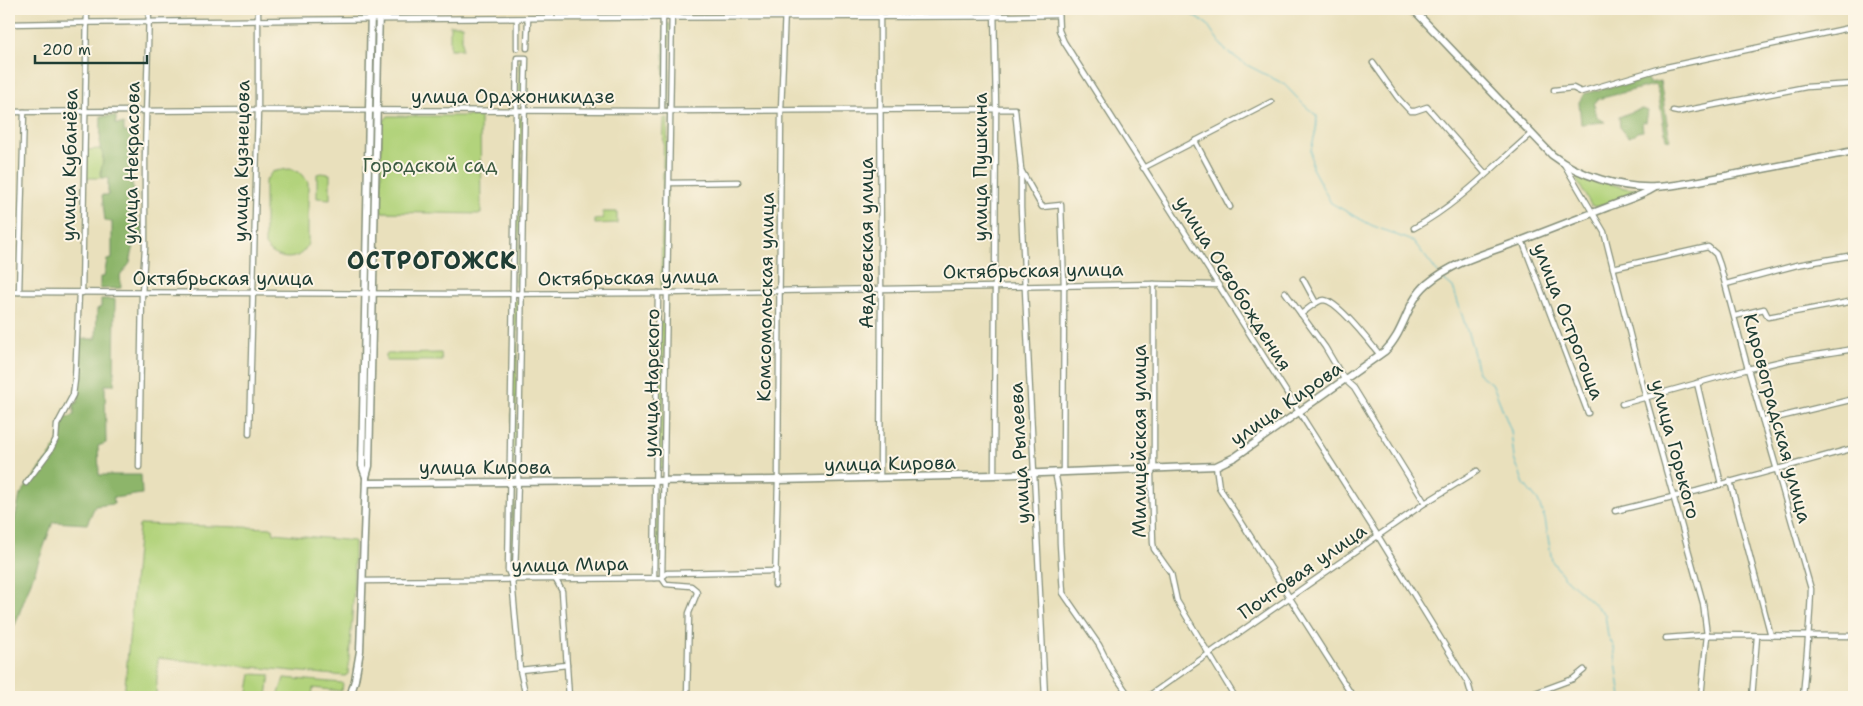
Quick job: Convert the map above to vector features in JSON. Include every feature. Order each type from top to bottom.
[{"type":"main road","points":[[366,480],[362,466],[370,9]]},
{"type":"main road","points":[[350,697],[360,651],[366,480],[369,466],[379,9]]},
{"type":"main road","points":[[1413,9],[1552,155],[1582,172],[1600,178],[1626,185],[1654,188],[1765,169],[1854,151]]},
{"type":"main road","name":"улица Кирова","points":[[366,480],[518,482],[778,480],[994,475],[1216,466],[1235,457],[1344,378],[1380,355],[1398,336],[1414,298],[1432,280],[1466,260],[1593,213],[1654,188]]},
{"type":"main road","points":[[366,230],[375,230]]},
{"type":"street","name":"улица Кубанёва","points":[[26,483],[50,452],[56,439],[56,425],[73,395],[75,380],[80,293],[87,9]]},
{"type":"street","name":"улица Некрасова","points":[[139,467],[142,294],[145,248],[144,156],[149,9]]},
{"type":"street","name":"улица Кузнецова","points":[[249,434],[258,110],[258,9]]},
{"type":"street","points":[[662,112],[663,9]]},
{"type":"street","name":"улица Нарского","points":[[662,578],[672,9]]},
{"type":"street","name":"Комсомольская улица","points":[[775,585],[778,480],[781,110],[785,9]]},
{"type":"street","name":"Авдеевская улица","points":[[880,9],[882,288],[880,478]]},
{"type":"street","name":"улица Пушкина","points":[[994,9],[996,108],[994,475]]},
{"type":"street","name":"улица Освобождения","points":[[1058,9],[1059,30],[1064,42],[1378,536],[1468,683],[1472,697]]},
{"type":"street","points":[[9,24],[258,20],[785,16],[994,17],[1058,15]]},
{"type":"street","points":[[517,19],[517,48]]},
{"type":"street","points":[[527,48],[528,19]]},
{"type":"street","points":[[1554,90],[1573,88],[1581,92],[1662,68],[1854,27]]},
{"type":"street","points":[[512,580],[515,571],[518,482],[520,294],[526,58],[517,58],[508,570],[512,580],[520,670],[526,697]]},
{"type":"street","points":[[1373,62],[1398,98],[1410,111],[1427,107],[1485,174]]},
{"type":"street","points":[[1672,111],[1678,112],[1806,87],[1854,84]]},
{"type":"street","points":[[1143,168],[1271,102]]},
{"type":"street","name":"улица Орджоникидзе","points":[[9,112],[258,110],[662,112],[996,108],[1013,108],[1016,110]]},
{"type":"street","name":"улица Рылеева","points":[[1016,110],[1021,169],[1021,208],[1045,697]]},
{"type":"street","points":[[19,292],[24,112]]},
{"type":"street","points":[[1414,228],[1431,219],[1531,134]]},
{"type":"street","points":[[1195,141],[1230,207]]},
{"type":"street","name":"улица Горького","points":[[1564,163],[1604,232],[1646,398],[1703,602],[1707,635],[1701,697]]},
{"type":"street","points":[[1021,169],[1042,207],[1061,205],[1064,286],[1063,472]]},
{"type":"street","points":[[670,183],[738,182]]},
{"type":"street","points":[[515,195],[523,195]]},
{"type":"street","name":"улица Острогоща","points":[[1522,240],[1588,413]]},
{"type":"street","name":"Кировоградская улица","points":[[1613,268],[1708,247],[1716,254],[1811,589],[1811,615],[1807,637],[1803,697]]},
{"type":"street","points":[[1726,284],[1797,265],[1854,255]]},
{"type":"street","points":[[1303,279],[1316,303]]},
{"type":"street","name":"Милицейская улица","points":[[1154,284],[1154,468],[1151,471],[1154,549],[1171,573],[1177,601],[1234,697]]},
{"type":"street","name":"Октябрьская улица","points":[[9,292],[520,294],[667,293],[1025,285],[1217,285]]},
{"type":"street","points":[[1285,292],[1325,347],[1344,378],[1354,388],[1364,403],[1425,503]]},
{"type":"street","name":"улица Нарского","points":[[654,578],[658,293]]},
{"type":"street","points":[[1301,314],[1316,303],[1326,300],[1338,308],[1354,324],[1380,355]]},
{"type":"street","points":[[1735,316],[1764,309],[1768,317],[1854,301]]},
{"type":"street","points":[[1622,404],[1748,369],[1791,359],[1854,350]]},
{"type":"street","points":[[1697,383],[1722,484]]},
{"type":"street","points":[[1763,421],[1854,399]]},
{"type":"street","points":[[1615,511],[1854,448]]},
{"type":"street","points":[[1216,466],[1219,487],[1353,697]]},
{"type":"street","name":"Почтовая улица","points":[[1147,697],[1425,503],[1476,471]]},
{"type":"street","points":[[1055,472],[1059,492],[1063,592],[1099,645],[1112,671],[1130,697]]},
{"type":"street","points":[[1730,481],[1771,636]]},
{"type":"street","name":"улица Мира","points":[[362,581],[662,578],[666,573],[776,571]]},
{"type":"street","points":[[662,578],[670,586],[691,586],[697,593],[689,613],[687,697]]},
{"type":"street","points":[[556,580],[562,591],[569,697]]},
{"type":"street","points":[[1666,638],[1707,635],[1757,637],[1854,636]]},
{"type":"street","points":[[1752,697],[1757,637]]},
{"type":"street","points":[[520,670],[566,665]]},
{"type":"street","points":[[1524,697],[1573,678],[1584,670]]},
{"type":"green space","points":[[664,24],[670,24],[669,107],[664,107]]},
{"type":"green space","points":[[450,25],[462,25],[462,49],[450,49]]},
{"type":"green space","points":[[519,61],[523,61],[523,104],[519,104]]},
{"type":"green space","points":[[1646,77],[1649,83],[1660,81],[1670,140],[1666,139],[1657,88],[1654,85],[1598,99],[1594,104],[1597,117],[1605,122],[1581,124],[1579,102],[1584,94]]},
{"type":"green space","points":[[1643,109],[1648,111],[1646,122],[1642,123],[1643,131],[1628,137],[1620,127],[1619,117]]},
{"type":"green space","points":[[101,116],[116,116],[116,124],[124,124],[124,132],[134,133],[136,136],[132,139],[132,143],[137,147],[137,159],[132,160],[131,174],[133,188],[137,197],[132,204],[132,217],[143,224],[143,240],[139,240],[138,244],[134,245],[130,263],[120,276],[121,288],[100,289],[100,277],[104,277],[107,260],[112,259],[112,222],[105,221],[102,195],[108,195],[108,178],[102,178],[101,174],[103,156],[100,149]]},
{"type":"green space","name":"Городской сад","points":[[388,116],[480,116],[481,214],[381,212],[381,124]]},
{"type":"green space","points":[[518,118],[522,118],[521,189],[517,189]]},
{"type":"green space","points":[[664,118],[668,119],[667,168],[663,168]]},
{"type":"green space","points":[[100,149],[103,153],[100,172],[102,178],[86,178],[86,150]]},
{"type":"green space","points":[[290,169],[299,172],[308,182],[308,243],[305,250],[300,254],[288,258],[275,254],[265,245],[265,182],[272,172]]},
{"type":"green space","points":[[663,172],[667,172],[666,216],[662,216]]},
{"type":"green space","points":[[317,174],[330,174],[330,199],[317,198]]},
{"type":"green space","points":[[1580,175],[1625,188],[1643,190],[1596,207],[1591,205],[1576,179]]},
{"type":"green space","points":[[516,206],[520,206],[519,286],[515,286]]},
{"type":"green space","points":[[603,212],[617,212],[617,223],[595,224],[595,220],[603,219]]},
{"type":"green space","points":[[662,222],[666,222],[665,289],[661,289]]},
{"type":"green space","points":[[101,299],[115,299],[114,385],[105,385],[106,443],[98,446],[99,475],[141,475],[142,494],[113,498],[114,504],[95,506],[87,524],[53,522],[15,625],[11,629],[9,628],[9,547],[20,495],[52,453],[59,439],[60,424],[65,418],[74,415],[74,404],[77,403],[79,398],[75,391],[78,381],[80,339],[96,339],[97,309],[101,307]]},
{"type":"green space","points":[[514,300],[518,300],[515,465],[511,465]]},
{"type":"green space","points":[[660,322],[665,322],[663,469],[657,468]]},
{"type":"green space","points":[[441,353],[442,361],[386,361],[386,354]]},
{"type":"green space","points":[[656,490],[661,490],[660,572],[656,572]]},
{"type":"green space","points":[[512,492],[515,492],[514,566],[510,566]]},
{"type":"green space","points":[[141,524],[273,528],[274,533],[354,541],[354,587],[348,674],[345,676],[158,658],[156,697],[124,697],[139,526]]},
{"type":"green space","points":[[251,674],[270,675],[267,696],[247,697]]},
{"type":"green space","points":[[284,678],[342,683],[343,685],[341,691],[313,688],[312,697],[278,697]]},
{"type":"waterway","points":[[1191,9],[1192,15],[1207,24],[1224,49],[1245,64],[1284,84],[1317,116],[1311,150],[1312,168],[1331,203],[1371,225],[1414,242],[1438,273]]},
{"type":"waterway","points":[[1442,278],[1453,287],[1472,346],[1478,373],[1493,385],[1511,431],[1514,458],[1524,484],[1538,501],[1545,519],[1552,561],[1565,578],[1605,614],[1608,636],[1614,647],[1621,697]]},
{"type":"district","name":"ОСТРОГОЖСК","points":[[432,261]]}]
